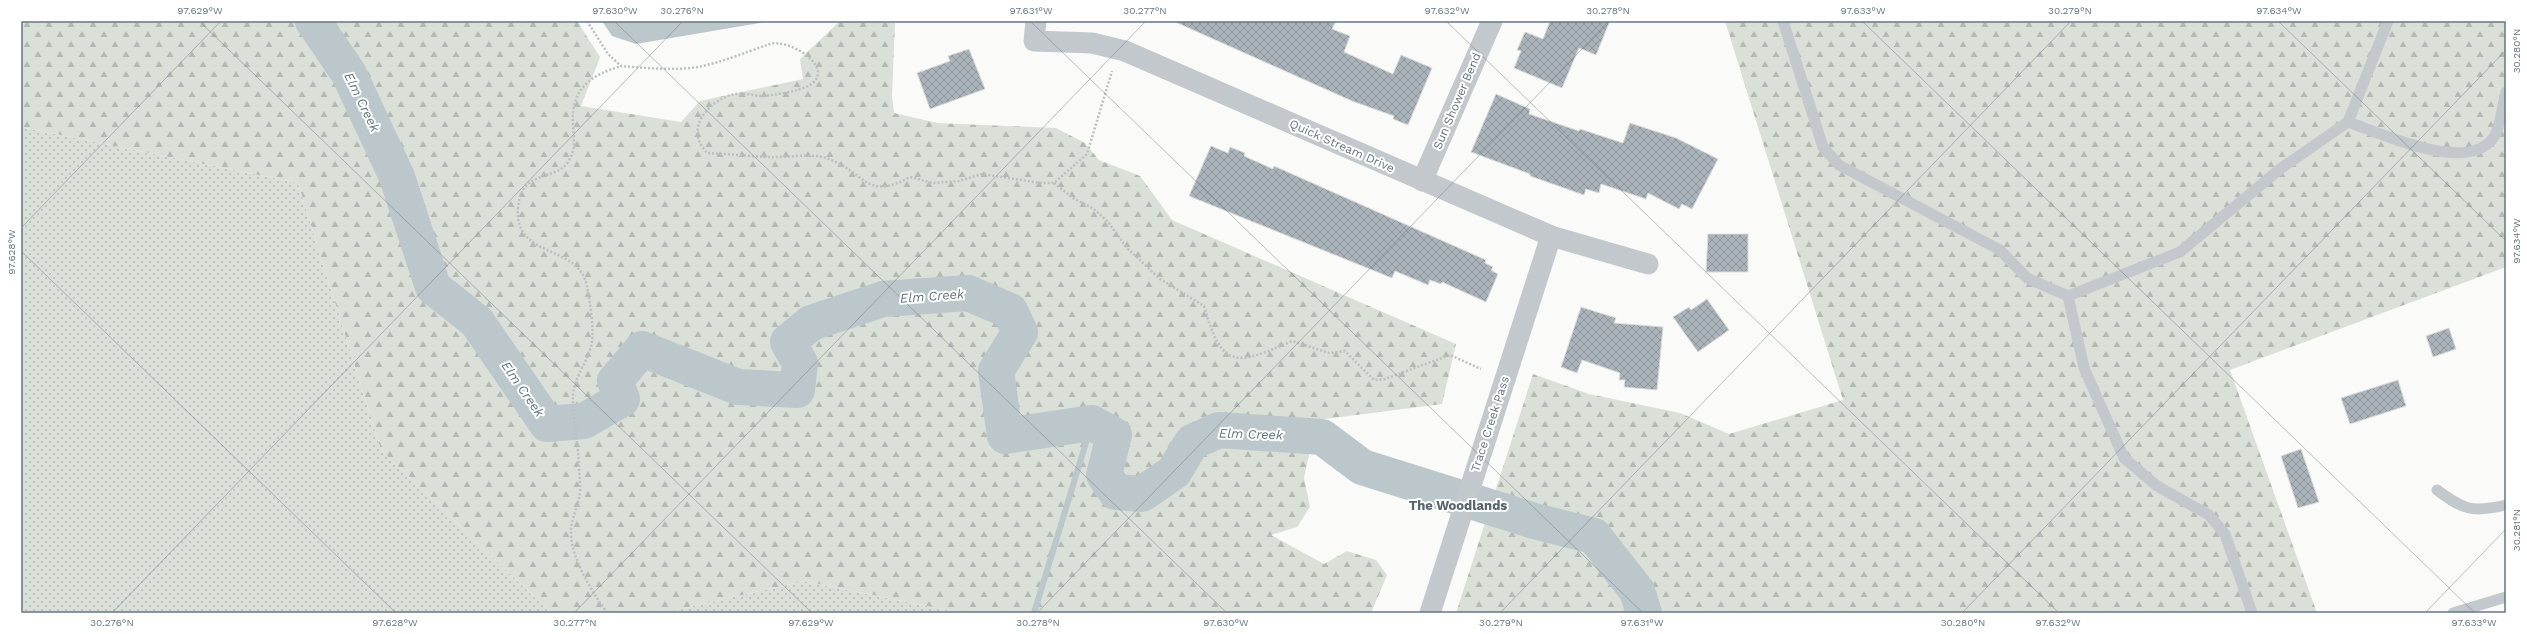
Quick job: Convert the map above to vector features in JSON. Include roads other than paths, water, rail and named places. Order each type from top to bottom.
[{"type":"street","name":"Sun Shower Bend","points":[[1422,181],[1492,21]]},
{"type":"street","name":"Quick Stream Drive","points":[[1035,31],[1125,51],[1551,236],[1648,264]]},
{"type":"street","name":"Trace Creek Pass","points":[[1431,609],[1551,236]]},
{"type":"lane","points":[[1783,21],[1823,147],[1839,165],[2000,250],[2027,278],[2068,296],[2180,252],[2280,169],[2348,122],[2388,21]]},
{"type":"lane","points":[[2348,122],[2440,153],[2480,150],[2495,136],[2506,92]]},
{"type":"lane","points":[[2068,296],[2084,368],[2124,458],[2157,486],[2209,515],[2225,534],[2252,613]]},
{"type":"lane","points":[[2437,490],[2460,507],[2484,510],[2506,505]]},
{"type":"lane","points":[[2453,613],[2506,597]]},
{"type":"waterway","name":"Elm Creek","points":[[313,21],[349,74],[397,177],[433,287],[477,322],[547,424],[584,421],[622,399],[615,381],[642,349],[738,387],[797,390],[800,363],[788,342],[811,323],[883,299],[968,293],[1010,311],[1020,332],[996,371],[1005,436],[1092,423],[1114,435],[1104,475],[1116,492],[1142,494],[1174,472],[1192,442],[1219,430],[1322,437],[1362,467],[1534,521],[1594,536],[1637,591],[1644,613]]},
{"type":"waterway","points":[[1034,613],[1092,423]]},
{"type":"district","name":"The Woodlands","points":[[1458,505]]}]
